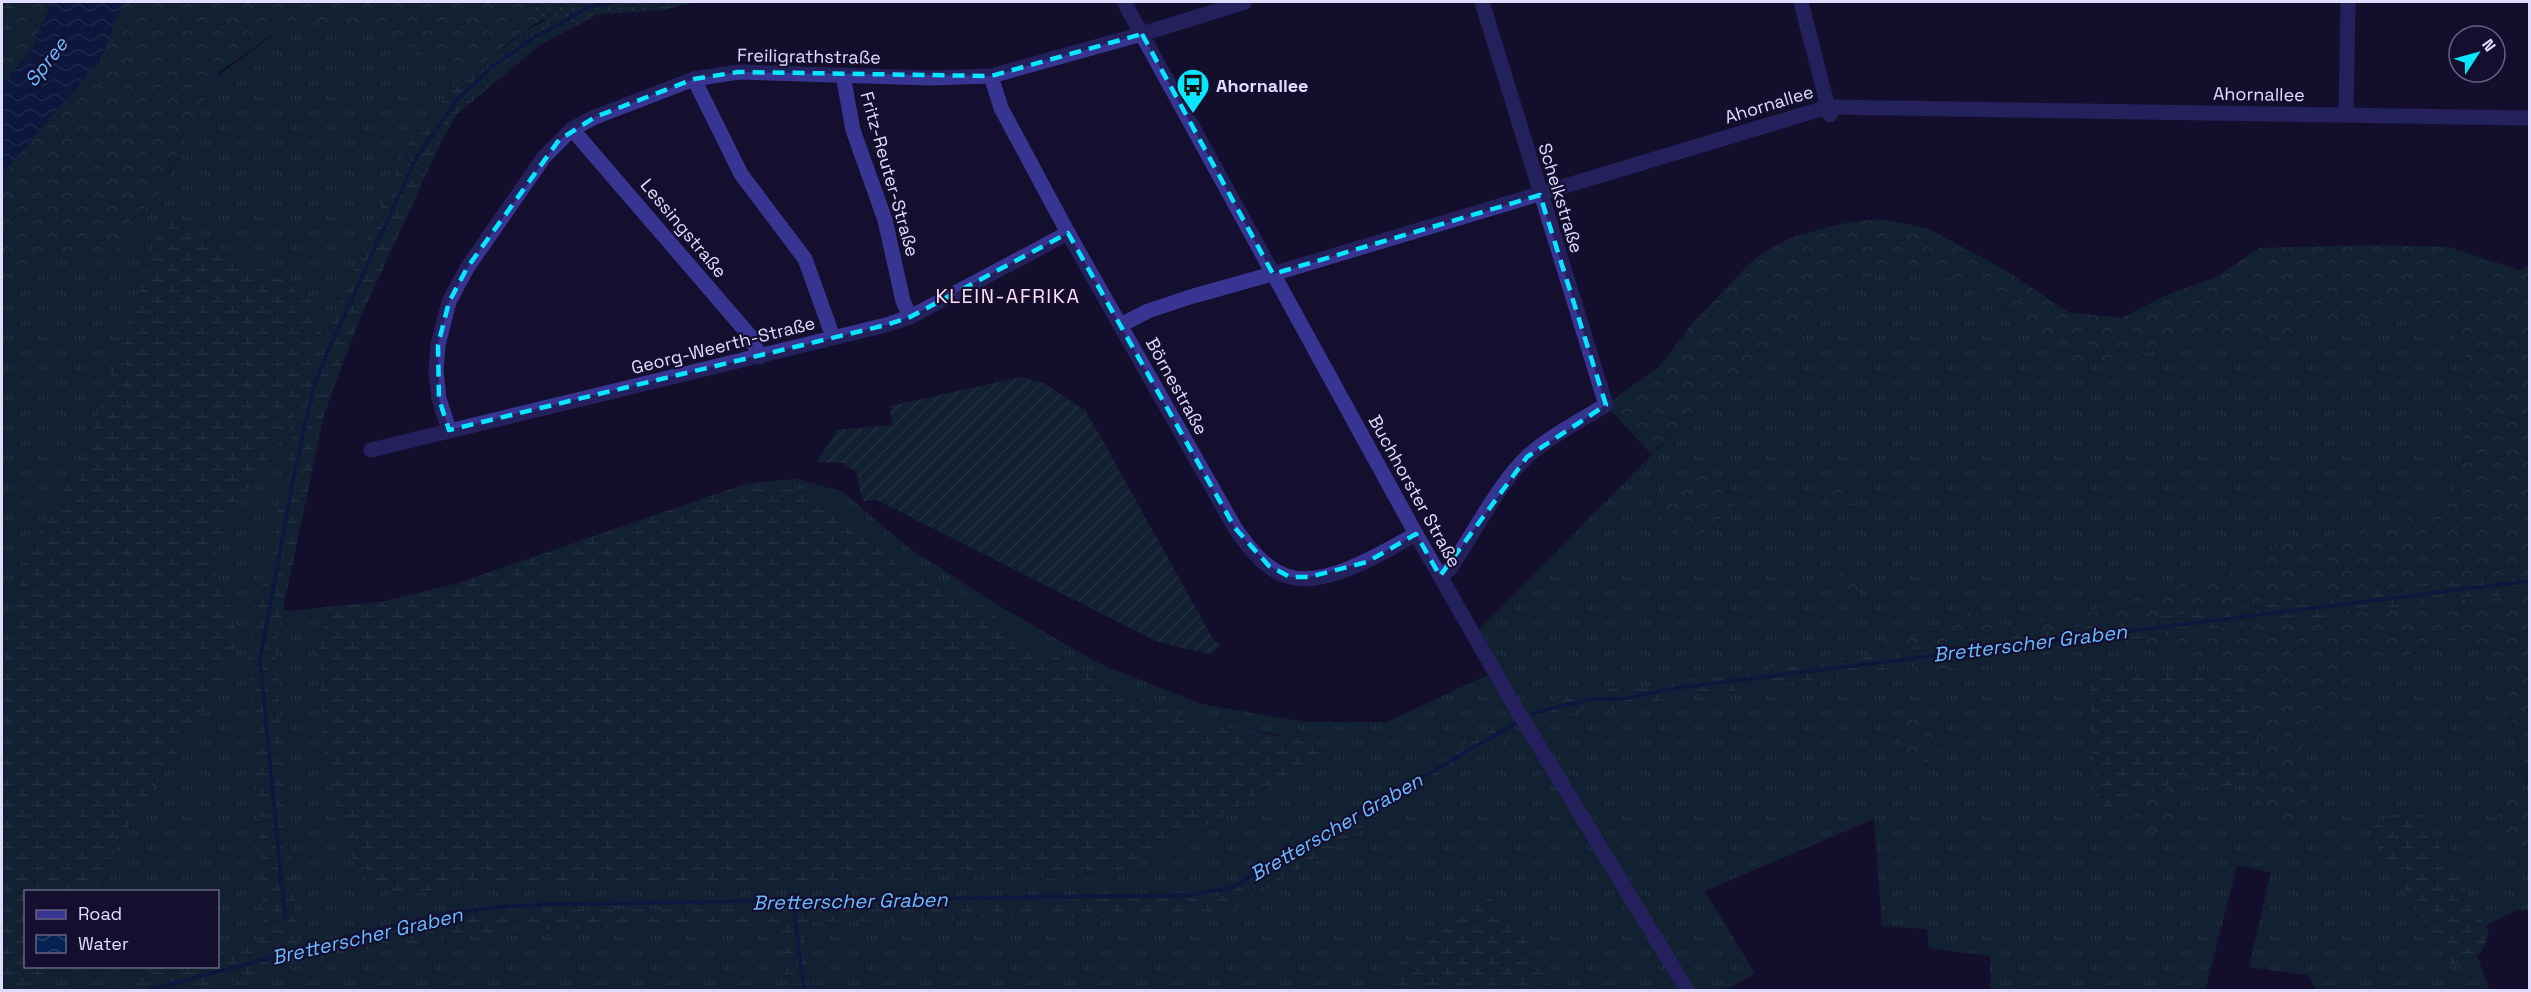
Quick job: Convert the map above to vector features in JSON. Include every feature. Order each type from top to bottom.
[{"type":"street","name":"Buchhorster Straße","points":[[1124,2],[1416,534],[1515,706],[1687,990]]},
{"type":"street","name":"Freiligrathstraße","points":[[449,430],[440,399],[436,371],[438,345],[449,302],[467,268],[544,157],[572,129],[595,117],[694,80],[738,72],[931,78],[992,76],[1245,2]]},
{"type":"street","name":"Schelkstraße","points":[[1440,576],[1449,570],[1511,474],[1527,457],[1561,432],[1605,405],[1479,2]]},
{"type":"street","points":[[1800,2],[1829,111]]},
{"type":"street","points":[[2346,115],[2348,2]]},
{"type":"street","name":"Fritz-Reuter-Straße","points":[[843,75],[853,130],[885,220],[903,301],[910,317]]},
{"type":"street","name":"Börnestraße","points":[[992,76],[1001,108],[1068,233],[1235,528],[1247,545],[1269,566],[1290,577],[1309,577],[1335,573],[1366,562],[1416,534]]},
{"type":"street","points":[[694,80],[741,174],[805,259],[833,337]]},
{"type":"street","name":"Ahornallee","points":[[1120,325],[1148,311],[1190,297],[1829,111],[2529,118]]},
{"type":"street","name":"Lessingstraße","points":[[572,129],[750,336],[760,357]]},
{"type":"street","name":"Georg-Weerth-Straße","points":[[371,450],[760,357],[910,317],[1068,233]]},
{"type":"highlighted area","points":[[1142,34],[1273,274],[1540,195],[1606,405],[1527,457],[1440,576],[1416,534],[1367,562],[1309,577],[1290,577],[1269,566],[1235,528],[1068,233],[910,317],[886,325],[449,430],[439,399],[438,345],[449,302],[467,268],[559,140],[595,117],[632,102],[694,79],[738,72],[991,76]]},
{"type":"green space","points":[[2,2],[17,2],[11,39],[2,47]]},
{"type":"green space","points":[[17,2],[52,2],[31,51],[2,84],[2,47],[11,38]]},
{"type":"green space","points":[[124,2],[529,2],[542,19],[506,44],[472,76],[371,28],[294,20],[220,71],[140,232],[96,262],[47,255],[2,297],[2,174],[99,62]]},
{"type":"green space","points":[[529,2],[645,2],[649,11],[598,14],[564,25],[542,19]]},
{"type":"green space","points":[[578,2],[696,2],[663,10],[598,14],[540,45],[457,114],[441,142],[360,318],[325,410],[275,647],[298,944],[504,911],[804,907],[1224,896],[1501,721],[1512,737],[1224,915],[802,922],[810,990],[787,990],[778,924],[501,931],[294,963],[200,990],[105,990],[148,972],[164,968],[219,968],[219,953],[265,940],[248,654],[302,391],[293,419],[233,511],[212,564],[218,582],[232,609],[236,630],[234,657],[221,685],[122,836],[95,890],[24,890],[24,968],[55,968],[39,990],[2,990],[2,670],[26,557],[90,439],[156,238],[169,220],[288,283],[315,305],[323,326],[308,375],[407,148],[456,83],[523,33]]},
{"type":"green space","points":[[294,20],[371,28],[472,76],[382,254],[301,478],[275,604],[288,611],[336,606],[326,617],[318,645],[323,744],[401,895],[458,887],[592,882],[734,884],[946,876],[1060,878],[1283,735],[1234,729],[1181,716],[1112,685],[1035,646],[978,602],[904,571],[887,552],[827,504],[804,491],[748,483],[797,479],[843,492],[910,549],[1003,608],[1100,664],[1201,704],[1306,722],[1387,722],[1496,671],[1478,631],[1701,405],[1765,356],[1805,329],[1821,308],[1851,286],[1885,270],[1928,272],[1967,283],[2004,308],[2053,350],[2069,360],[2138,356],[2187,337],[2222,344],[2397,314],[2450,331],[2471,365],[2463,446],[2454,490],[2393,526],[2326,543],[2285,542],[2225,575],[2181,579],[2095,610],[2015,629],[1971,612],[1915,638],[1882,641],[1893,676],[2072,652],[2159,649],[2200,661],[2229,660],[2249,673],[2245,706],[2259,726],[2260,762],[2255,790],[2273,824],[2305,825],[2310,781],[2300,742],[2332,709],[2358,665],[2395,660],[2453,640],[2464,640],[2477,644],[2507,668],[2504,691],[2529,790],[2505,797],[2506,850],[2529,860],[2529,909],[2516,911],[2477,929],[2472,943],[2490,990],[2316,990],[2308,975],[2249,967],[2271,872],[2237,866],[2205,990],[1990,990],[1990,956],[1929,948],[1927,929],[1882,926],[1874,819],[1705,891],[1755,974],[1725,990],[1554,990],[1517,926],[1498,905],[1487,897],[1396,967],[1373,990],[2,990],[2,297],[47,255],[96,262],[169,175],[218,76]],"holes":[[[1937,728],[1939,753],[1904,755],[1900,730]]]},
{"type":"green space","points":[[1879,219],[1927,228],[2008,272],[2068,312],[2121,318],[2172,293],[2217,277],[2259,248],[2377,245],[2449,247],[2519,270],[2529,266],[2529,787],[2504,690],[2507,668],[2491,653],[2477,644],[2464,640],[2441,643],[2395,660],[2358,665],[2332,709],[2300,742],[2312,793],[2312,804],[2306,825],[2273,824],[2255,790],[2260,762],[2259,726],[2245,706],[2249,673],[2229,660],[2200,661],[2159,649],[2072,652],[1893,676],[1882,641],[1915,637],[1971,612],[2016,629],[2095,610],[2181,579],[2225,575],[2285,542],[2326,543],[2393,526],[2454,490],[2463,446],[2471,365],[2450,331],[2397,314],[2222,344],[2187,337],[2138,356],[2087,362],[2069,360],[2053,350],[2005,308],[1967,283],[1928,272],[1885,270],[1851,286],[1821,308],[1805,329],[1701,405],[1651,454],[1606,405],[1660,366],[1692,324],[1755,258],[1792,237],[1845,223]]},
{"type":"green space","points":[[1021,377],[1044,383],[1086,411],[1213,639],[1220,645],[1211,654],[1158,642],[877,500],[863,501],[856,472],[843,463],[817,462],[837,430],[892,425],[890,406]]},
{"type":"green space","points":[[1688,474],[1717,483],[1729,492],[1735,505],[1702,535],[1685,539],[1672,531],[1663,521],[1657,509],[1656,495]]},
{"type":"green space","points":[[1831,481],[1849,487],[1854,495],[1855,505],[1833,505],[1824,496],[1824,485]]},
{"type":"green space","points":[[748,483],[804,491],[827,504],[887,552],[904,571],[978,602],[1035,646],[1112,685],[1181,716],[1234,729],[1311,741],[1323,747],[1318,759],[1164,851],[1126,869],[1091,878],[946,876],[734,884],[592,882],[458,887],[401,895],[374,886],[360,873],[344,840],[323,744],[318,645],[326,617],[336,606],[380,602],[455,584]]},
{"type":"green space","points":[[1841,570],[1858,584],[1860,594],[1857,605],[1838,597],[1830,586],[1828,580]]},
{"type":"green space","points":[[2529,571],[2529,591],[2490,597],[2078,646],[1661,700],[1616,710],[1594,708],[1542,720],[1535,705],[1595,688],[1622,689],[1962,641]]},
{"type":"green space","points":[[2214,670],[2233,672],[2245,692],[2251,740],[2252,764],[2249,778],[2233,787],[2201,786],[2200,771],[2186,769],[2171,780],[2166,787],[2169,798],[2157,792],[2146,792],[2136,797],[2129,809],[2105,808],[2095,800],[2090,686],[2096,674],[2114,671]]},
{"type":"green space","points":[[1913,714],[1922,714],[1927,719],[1934,727],[1939,740],[1939,753],[1928,761],[1917,764],[1904,755],[1902,741],[1904,719]]},
{"type":"green space","points":[[2186,769],[2200,771],[2201,786],[2185,796],[2179,792],[2170,794],[2166,787],[2171,780]]},
{"type":"green space","points":[[2145,790],[2162,794],[2171,803],[2172,816],[2163,831],[2144,832],[2128,823],[2130,808]]},
{"type":"green space","points":[[2530,790],[2529,860],[2506,850],[2497,815],[2505,796]]},
{"type":"green space","points":[[2407,806],[2419,812],[2436,838],[2489,932],[2481,952],[2466,962],[2452,966],[2369,829]]},
{"type":"green space","points":[[1487,897],[1498,905],[1517,926],[1554,990],[1373,990],[1396,967]]},
{"type":"water","name":"Spree","points":[[52,2],[124,2],[99,62],[2,174],[2,84],[31,51]]},
{"type":"waterway","points":[[285,918],[260,660],[293,480],[313,389],[416,158],[457,100],[493,66],[532,39],[589,7],[614,2]]},
{"type":"waterway","name":"Bretterscher Graben","points":[[1533,713],[1592,699],[1622,699],[1677,688],[2530,581]]},
{"type":"waterway","name":"Bretterscher Graben","points":[[149,990],[379,929],[446,914],[498,907],[557,904],[1190,895],[1231,888],[1516,723]]},
{"type":"waterway","points":[[793,902],[804,990]]},
{"type":"place","name":"Ahornallee","points":[[1193,114]]},
{"type":"district","name":"KLEIN-AFRIKA","points":[[1008,296]]}]
